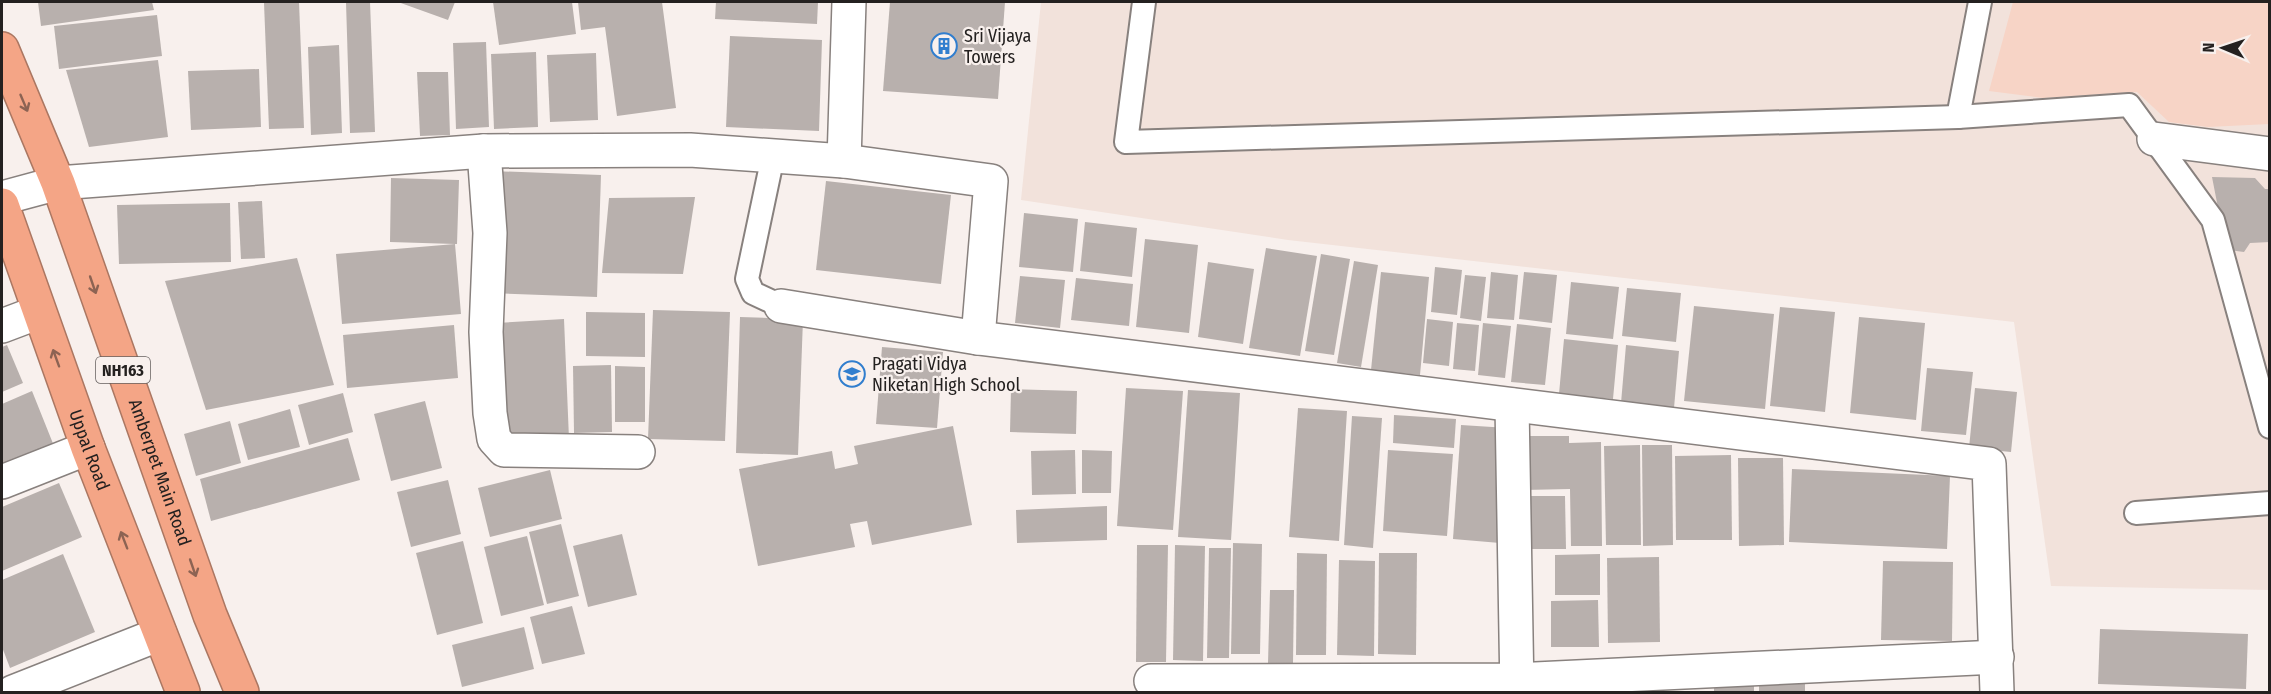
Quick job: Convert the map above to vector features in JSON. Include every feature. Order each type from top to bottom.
[{"type":"highway","name":"Amberpet Main Road","points":[[2,48],[58,183],[210,615],[242,693]]},
{"type":"highway","name":"Uppal Road","points":[[2,205],[88,448],[183,693]]},
{"type":"street","points":[[844,161],[849,2]]},
{"type":"street","points":[[2154,139],[2270,154]]},
{"type":"street","points":[[2,198],[58,183],[484,152],[690,150],[844,161],[992,181],[978,338]]},
{"type":"street","points":[[484,152],[490,233],[486,332],[490,413],[494,439],[504,450],[638,452]]},
{"type":"street","points":[[781,306],[978,338],[1989,464],[1997,693]]},
{"type":"street","points":[[2,326],[39,312]]},
{"type":"street","points":[[1512,405],[1517,686]]},
{"type":"street","points":[[2,482],[88,448]]},
{"type":"street","points":[[13,693],[160,634]]},
{"type":"street","points":[[1151,681],[1517,686],[1996,657]]},
{"type":"lane","points":[[1144,2],[1126,142],[1958,117],[2129,105],[2213,220],[2270,427]]},
{"type":"lane","points":[[1958,117],[1980,2]]},
{"type":"lane","points":[[773,156],[747,279],[753,293],[781,306]]},
{"type":"lane","points":[[2136,513],[2270,503]]},
{"type":"shaded area","points":[[1041,2],[2269,2],[2269,590],[2051,586],[2014,322],[1288,240],[1021,200]]},
{"type":"shaded area","points":[[2013,2],[2269,2],[2269,124],[2208,127],[2169,122],[2137,92],[2043,98],[1989,91]]},
{"type":"building","points":[[38,2],[152,2],[154,10],[41,26]]},
{"type":"building","points":[[299,2],[304,128],[269,129],[264,3]]},
{"type":"building","points":[[346,2],[370,2],[375,132],[350,133]]},
{"type":"building","points":[[398,2],[455,2],[448,20]]},
{"type":"building","points":[[493,2],[572,2],[576,34],[499,45]]},
{"type":"building","points":[[578,2],[662,2],[676,108],[617,116],[605,27],[581,30]]},
{"type":"building","points":[[716,2],[818,2],[817,24],[715,19]]},
{"type":"building","name":"Sri Vijaya Towers","points":[[890,2],[1005,2],[998,99],[883,91]]},
{"type":"building","points":[[157,15],[162,56],[59,69],[54,26]]},
{"type":"building","points":[[730,36],[822,40],[819,131],[726,127]]},
{"type":"building","points":[[486,42],[489,127],[456,129],[453,43]]},
{"type":"building","points":[[339,45],[342,133],[311,135],[308,47]]},
{"type":"building","points":[[536,52],[538,127],[494,129],[491,54]]},
{"type":"building","points":[[596,53],[598,120],[550,122],[547,55]]},
{"type":"building","points":[[158,60],[168,137],[89,147],[66,70]]},
{"type":"building","points":[[259,69],[261,127],[191,130],[188,71]]},
{"type":"building","points":[[417,72],[448,72],[450,135],[420,136]]},
{"type":"building","points":[[492,171],[601,175],[597,297],[488,293]]},
{"type":"building","points":[[2212,177],[2255,178],[2265,189],[2270,189],[2270,242],[2250,243],[2244,252],[2229,250]]},
{"type":"building","points":[[391,178],[459,180],[457,244],[390,242]]},
{"type":"building","points":[[826,181],[951,195],[941,284],[816,270]]},
{"type":"building","points":[[695,197],[683,274],[602,273],[609,198]]},
{"type":"building","points":[[262,201],[265,258],[241,259],[238,202]]},
{"type":"building","points":[[230,203],[231,262],[119,264],[117,205]]},
{"type":"building","points":[[1024,213],[1078,219],[1073,272],[1019,267]]},
{"type":"building","points":[[1085,222],[1137,228],[1132,277],[1080,271]]},
{"type":"building","points":[[1145,239],[1198,245],[1189,333],[1136,327]]},
{"type":"building","points":[[455,244],[461,314],[342,324],[336,254]]},
{"type":"building","points":[[1266,248],[1317,256],[1300,356],[1249,348]]},
{"type":"building","points":[[1321,254],[1350,259],[1334,355],[1305,351]]},
{"type":"building","points":[[297,258],[334,385],[206,410],[165,281]]},
{"type":"building","points":[[1354,261],[1378,265],[1361,367],[1337,363]]},
{"type":"building","points":[[1208,262],[1254,269],[1243,344],[1198,337]]},
{"type":"building","points":[[1435,267],[1462,270],[1457,315],[1431,312]]},
{"type":"building","points":[[1381,272],[1429,277],[1420,375],[1371,370]]},
{"type":"building","points":[[1491,272],[1518,275],[1514,320],[1487,318]]},
{"type":"building","points":[[1524,272],[1557,275],[1552,323],[1519,319]]},
{"type":"building","points":[[1465,275],[1486,277],[1481,321],[1460,318]]},
{"type":"building","points":[[1020,276],[1065,280],[1060,328],[1015,323]]},
{"type":"building","points":[[1076,278],[1133,284],[1129,326],[1071,320]]},
{"type":"building","points":[[1571,282],[1619,287],[1613,339],[1566,334]]},
{"type":"building","points":[[1627,288],[1681,293],[1676,342],[1622,336]]},
{"type":"building","points":[[1694,306],[1774,314],[1765,409],[1684,401]]},
{"type":"building","points":[[1780,307],[1835,312],[1825,412],[1770,406]]},
{"type":"building","points":[[653,310],[730,312],[725,441],[648,439]]},
{"type":"building","points":[[586,312],[645,313],[645,357],[586,356]]},
{"type":"building","points":[[740,317],[803,319],[798,455],[736,453]]},
{"type":"building","points":[[1859,317],[1925,323],[1916,420],[1850,413]]},
{"type":"building","points":[[564,319],[569,439],[501,442],[496,323]]},
{"type":"building","points":[[1427,319],[1453,322],[1449,366],[1423,363]]},
{"type":"building","points":[[1457,323],[1479,325],[1475,371],[1453,369]]},
{"type":"building","points":[[1483,323],[1511,326],[1505,378],[1478,375]]},
{"type":"building","points":[[1517,324],[1551,328],[1545,385],[1511,382]]},
{"type":"building","points":[[454,325],[458,378],[347,388],[343,335]]},
{"type":"building","points":[[1564,339],[1618,345],[1613,399],[1559,394]]},
{"type":"building","points":[[7,345],[23,383],[2,392],[2,347]]},
{"type":"building","points":[[1626,345],[1679,351],[1674,408],[1621,403]]},
{"type":"building","points":[[882,347],[943,352],[937,428],[876,424]]},
{"type":"building","points":[[611,365],[612,432],[574,433],[573,366]]},
{"type":"building","points":[[615,366],[645,367],[645,422],[615,422]]},
{"type":"building","points":[[1927,368],[1973,372],[1966,435],[1921,431]]},
{"type":"building","points":[[1126,388],[1183,391],[1173,530],[1117,526]]},
{"type":"building","points":[[1975,388],[2017,392],[2011,452],[1969,448]]},
{"type":"building","points":[[1011,389],[1077,391],[1076,434],[1010,432]]},
{"type":"building","points":[[1188,390],[1240,393],[1231,540],[1178,537]]},
{"type":"building","points":[[32,391],[54,446],[2,468],[2,404]]},
{"type":"building","points":[[343,393],[353,432],[309,445],[298,405]]},
{"type":"building","points":[[425,401],[442,468],[391,481],[374,414]]},
{"type":"building","points":[[1298,408],[1347,411],[1339,541],[1289,537]]},
{"type":"building","points":[[290,409],[300,447],[248,460],[238,424]]},
{"type":"building","points":[[1394,415],[1456,419],[1454,448],[1393,443]]},
{"type":"building","points":[[1352,416],[1382,418],[1373,548],[1344,545]]},
{"type":"building","points":[[230,421],[241,463],[196,476],[184,434]]},
{"type":"building","points":[[1461,425],[1508,428],[1500,543],[1453,539]]},
{"type":"building","points":[[953,426],[972,525],[872,545],[867,521],[850,524],[855,547],[758,566],[739,469],[832,451],[835,469],[858,464],[854,446]]},
{"type":"building","points":[[1517,436],[1569,436],[1569,443],[1601,442],[1602,546],[1571,546],[1570,489],[1518,490]]},
{"type":"building","points":[[348,438],[360,480],[211,521],[200,479]]},
{"type":"building","points":[[1640,445],[1641,545],[1606,545],[1604,446]]},
{"type":"building","points":[[1642,445],[1672,445],[1673,545],[1643,546]]},
{"type":"building","points":[[1075,450],[1076,494],[1032,495],[1031,451]]},
{"type":"building","points":[[1082,450],[1112,451],[1111,493],[1082,493]]},
{"type":"building","points":[[1388,450],[1453,454],[1447,536],[1383,531]]},
{"type":"building","points":[[1731,455],[1732,540],[1676,540],[1675,456]]},
{"type":"building","points":[[1738,458],[1783,458],[1784,545],[1739,546]]},
{"type":"building","points":[[1792,469],[1950,476],[1947,549],[1789,542]]},
{"type":"building","points":[[550,470],[562,519],[490,537],[478,488]]},
{"type":"building","points":[[448,480],[461,534],[411,547],[397,492]]},
{"type":"building","points":[[59,483],[82,537],[2,571],[2,507]]},
{"type":"building","points":[[1517,496],[1565,496],[1566,549],[1517,549]]},
{"type":"building","points":[[1107,506],[1107,540],[1017,543],[1016,510]]},
{"type":"building","points":[[561,524],[579,596],[547,604],[529,532]]},
{"type":"building","points":[[622,534],[637,595],[588,607],[573,546]]},
{"type":"building","points":[[527,536],[544,605],[501,616],[484,547]]},
{"type":"building","points":[[463,541],[483,623],[437,635],[416,553]]},
{"type":"building","points":[[1233,543],[1262,544],[1260,654],[1231,654]]},
{"type":"building","points":[[1137,545],[1168,545],[1166,662],[1136,662]]},
{"type":"building","points":[[1175,545],[1205,546],[1203,661],[1173,660]]},
{"type":"building","points":[[1209,548],[1231,548],[1229,658],[1207,658]]},
{"type":"building","points":[[1297,553],[1327,554],[1326,655],[1296,655]]},
{"type":"building","points":[[1379,553],[1417,553],[1416,655],[1378,654]]},
{"type":"building","points":[[63,554],[95,632],[10,668],[2,647],[2,580]]},
{"type":"building","points":[[1600,554],[1600,595],[1555,595],[1555,555]]},
{"type":"building","points":[[1659,557],[1660,642],[1608,643],[1607,558]]},
{"type":"building","points":[[1339,560],[1375,561],[1374,656],[1337,655]]},
{"type":"building","points":[[1883,561],[1953,562],[1952,641],[1881,640]]},
{"type":"building","points":[[1270,590],[1294,590],[1293,663],[1268,663]]},
{"type":"building","points":[[1598,600],[1599,647],[1551,647],[1551,601]]},
{"type":"building","points":[[572,606],[585,654],[542,664],[530,617]]},
{"type":"building","points":[[524,627],[534,669],[462,687],[452,645]]},
{"type":"building","points":[[2100,629],[2248,634],[2246,689],[2098,684]]},
{"type":"building","points":[[1759,681],[1805,681],[1805,692],[1759,692]]},
{"type":"building","points":[[1714,686],[1754,686],[1754,692],[1714,692]]},
{"type":"place","name":"Sri Vijaya Towers","points":[[944,46]]},
{"type":"place","name":"Pragati Vidya Niketan High School","points":[[852,374]]}]
